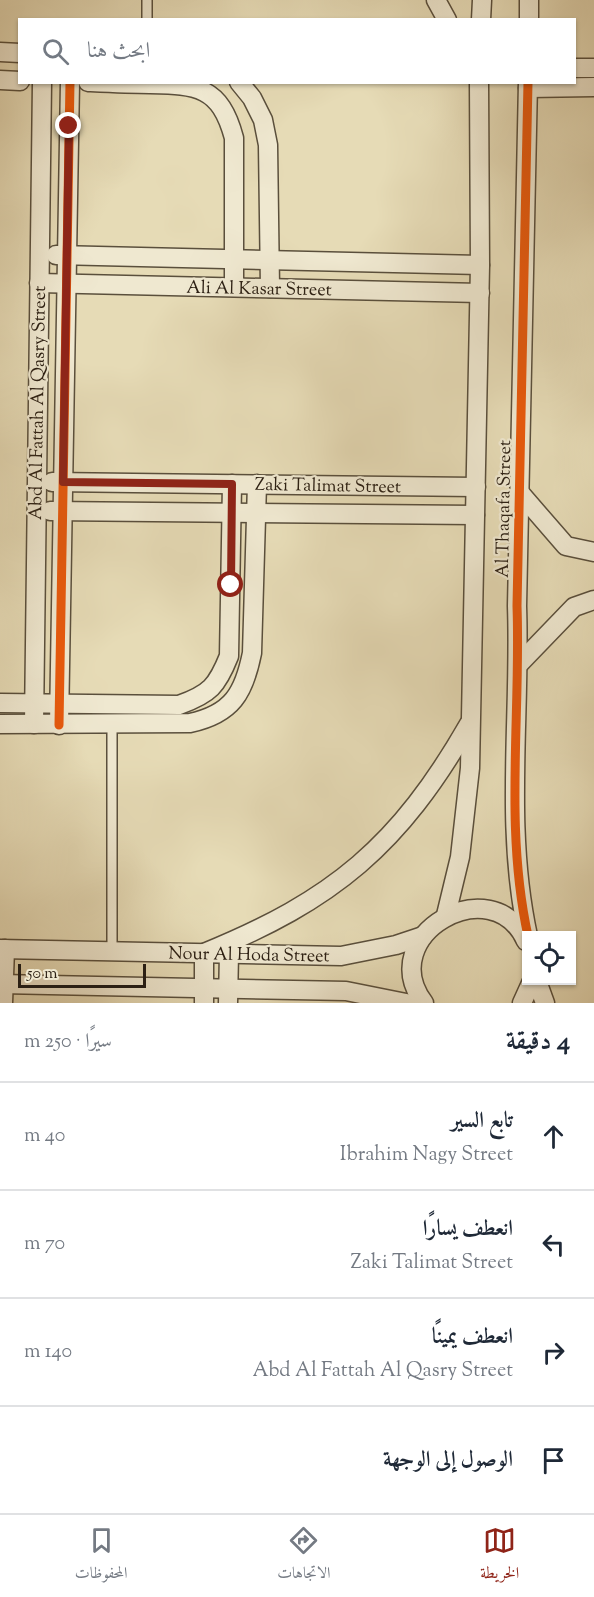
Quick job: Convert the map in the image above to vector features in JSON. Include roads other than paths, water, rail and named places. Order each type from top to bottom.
[{"type":"street","points":[[436,0],[446,18]]},
{"type":"street","points":[[481,18],[482,0]]},
{"type":"street","points":[[529,0],[529,18]]},
{"type":"street","points":[[0,52],[18,53]]},
{"type":"street","points":[[576,68],[594,68]]},
{"type":"street","points":[[0,80],[18,81]]},
{"type":"street","name":"Abd Al Fattah Al Qasry Street","points":[[34,724],[42,84]]},
{"type":"street","name":"Abd Al Fattah Al Qasry Street","points":[[59,725],[70,84]]},
{"type":"street","points":[[157,84],[191,85],[207,93],[230,121],[234,138],[234,287]]},
{"type":"street","points":[[241,84],[252,98],[263,120],[268,145],[270,288]]},
{"type":"street","points":[[528,85],[594,87]]},
{"type":"street","name":"Al Thaqafa Street","points":[[527,931],[518,882],[513,820],[519,664],[528,85]]},
{"type":"street","name":"Al Thaqafa Street","points":[[446,915],[464,828],[470,768],[480,293],[477,86]]},
{"type":"street","name":"Ali Al Kasar Street","points":[[39,254],[480,265]]},
{"type":"street","name":"Ali Al Kasar Street","points":[[39,283],[480,293]]},
{"type":"street","name":"Zaki Talimat Street","points":[[37,482],[476,487]]},
{"type":"street","points":[[0,703],[179,705],[201,697],[218,682],[229,656],[232,484]]},
{"type":"street","points":[[0,724],[190,723],[207,719],[222,711],[235,700],[247,679],[252,653],[257,484]]},
{"type":"street","points":[[520,494],[566,546],[594,552]]},
{"type":"street","name":"Zaki Talimat Street","points":[[36,511],[475,515]]},
{"type":"street","points":[[519,664],[574,607],[594,600]]},
{"type":"street","points":[[218,682],[235,700]]},
{"type":"street","points":[[204,996],[204,953],[260,930],[304,906],[361,865],[416,806],[440,775],[470,722]]},
{"type":"street","points":[[424,1003],[414,983],[413,966],[423,936],[446,915],[462,909],[480,909],[497,913],[512,922],[522,936]]},
{"type":"street","name":"Nour Al Hoda Street","points":[[2,949],[341,956],[396,945],[423,936]]},
{"type":"street","points":[[2,949],[3,1003]]},
{"type":"street","points":[[228,996],[229,953]]},
{"type":"street","name":"Nour Al Hoda Street","points":[[2,984],[204,996],[346,992],[406,1003]]},
{"type":"street","points":[[522,1003],[530,985]]},
{"type":"street","points":[[538,985],[545,1003]]},
{"type":"lane","points":[[147,0],[147,18]]},
{"type":"lane","points":[[112,725],[112,952]]}]
